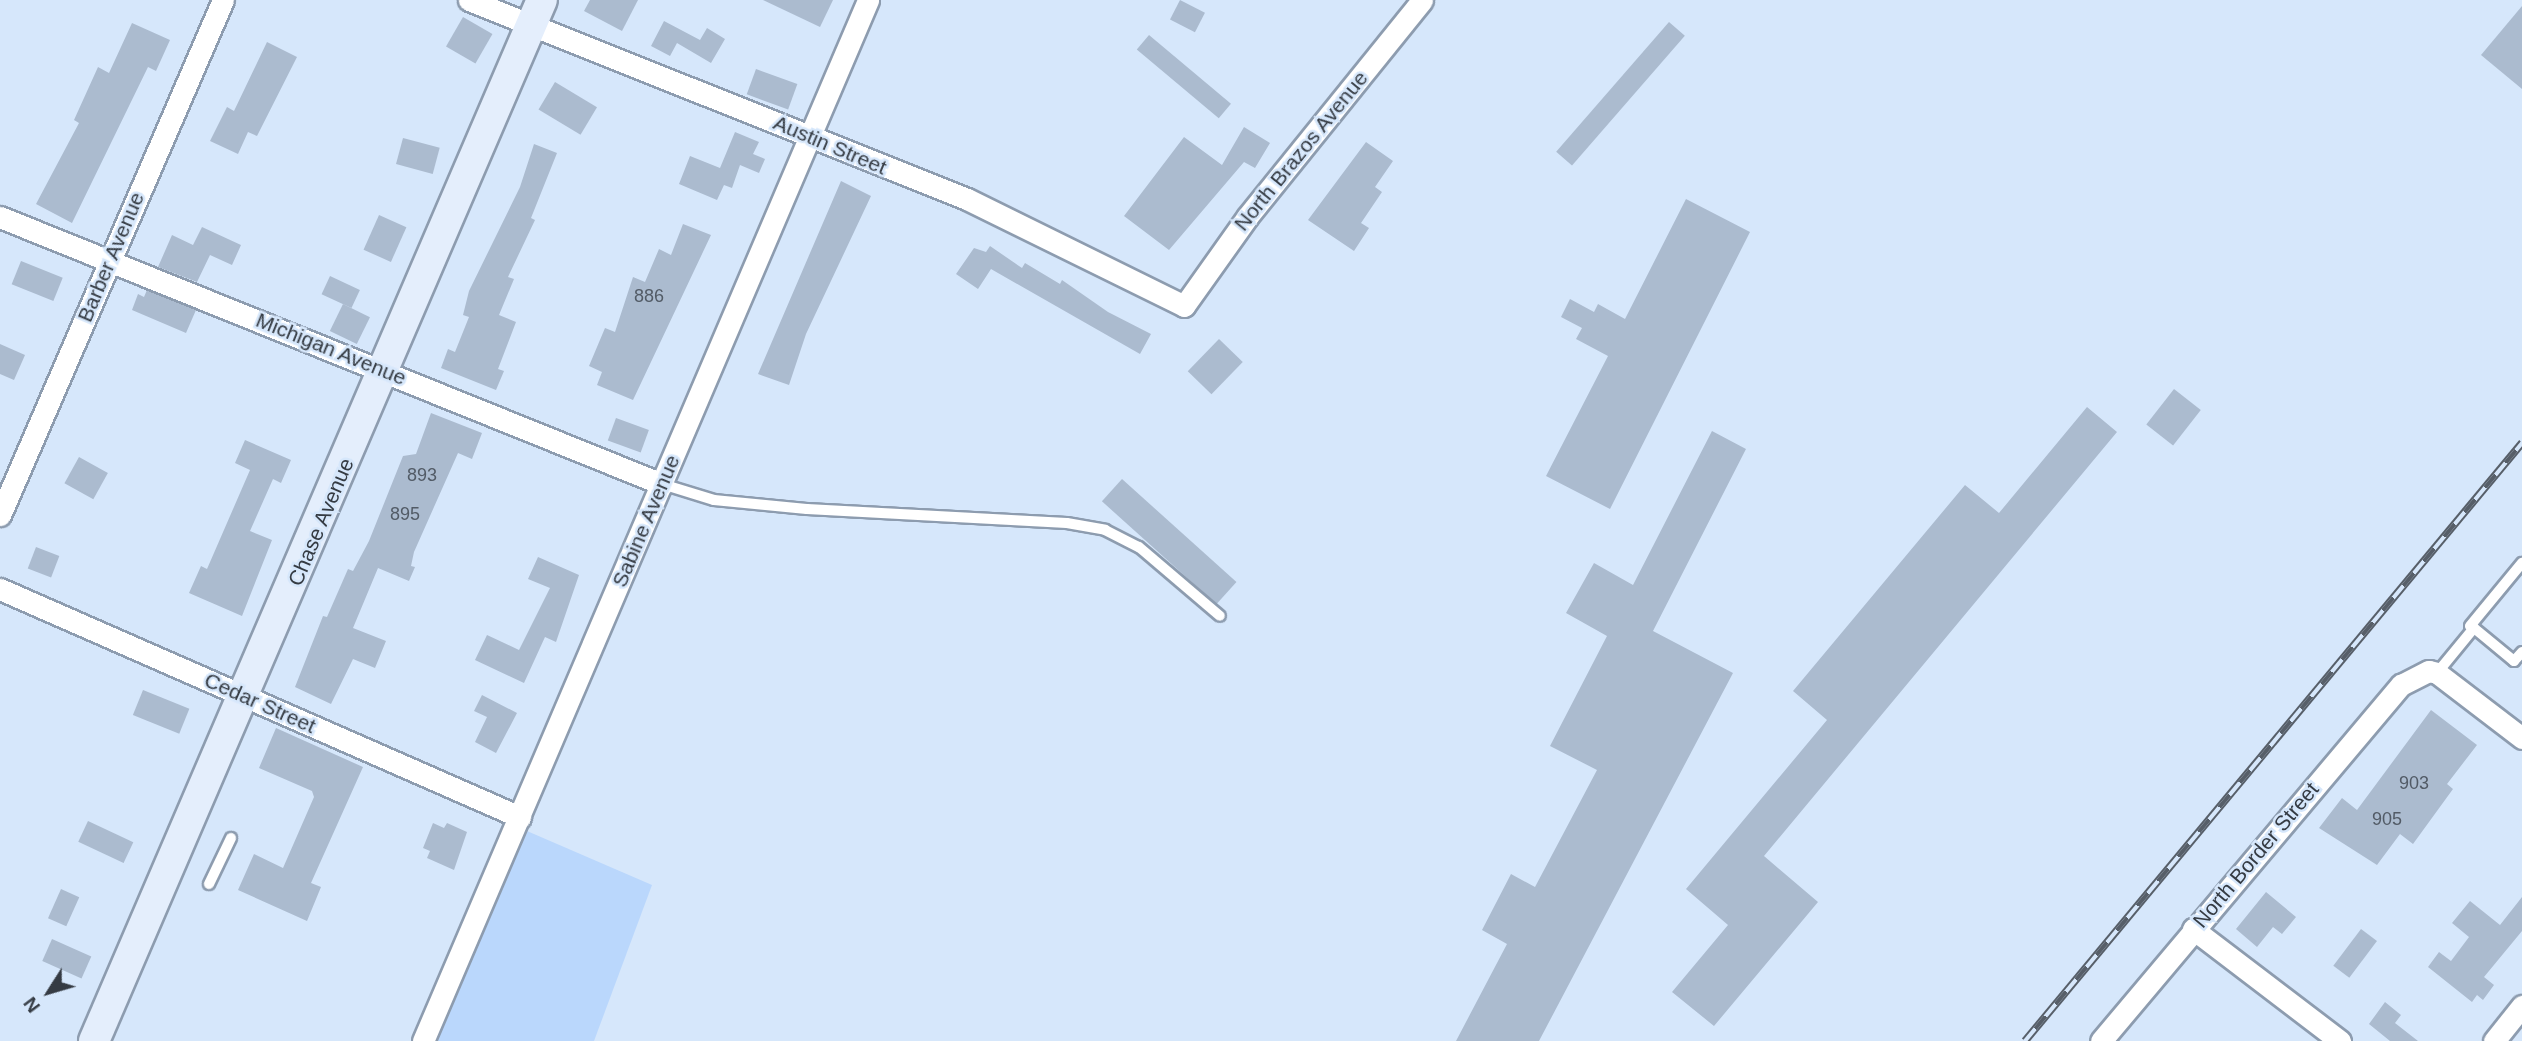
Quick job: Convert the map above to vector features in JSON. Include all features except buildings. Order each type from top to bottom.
[{"type":"street","name":"Barber Avenue","points":[[0,515],[223,0]]},
{"type":"street","name":"Austin Street","points":[[469,0],[537,13],[809,138],[967,199],[1184,306]]},
{"type":"street","name":"Sabine Avenue","points":[[423,1041],[868,0]]},
{"type":"street","name":"North Brazos Avenue","points":[[1184,306],[1248,216],[1422,0]]},
{"type":"street","name":"Chase Avenue","points":[[94,1041],[246,696],[537,13]]},
{"type":"street","name":"Michigan Avenue","points":[[0,217],[662,484]]},
{"type":"street","name":"Cedar Street","points":[[0,589],[520,817]]},
{"type":"street","points":[[2428,674],[2522,738]]},
{"type":"street","name":"North Border Street","points":[[2101,1041],[2401,685],[2428,674]]},
{"type":"street","points":[[2193,929],[2340,1041]]},
{"type":"street","points":[[2494,1041],[2522,1006]]},
{"type":"lane","points":[[662,484],[714,500],[807,509],[1067,523],[1105,530],[1139,547],[1220,616]]},
{"type":"lane","points":[[2522,563],[2470,626],[2514,662],[2522,652]]},
{"type":"lane","points":[[2428,674],[2474,628]]},
{"type":"lane","points":[[209,884],[231,838]]},
{"type":"shaded area","points":[[527,831],[652,885],[594,1041],[437,1041]]},
{"type":"railway","points":[[2025,1041],[2522,443]]}]
